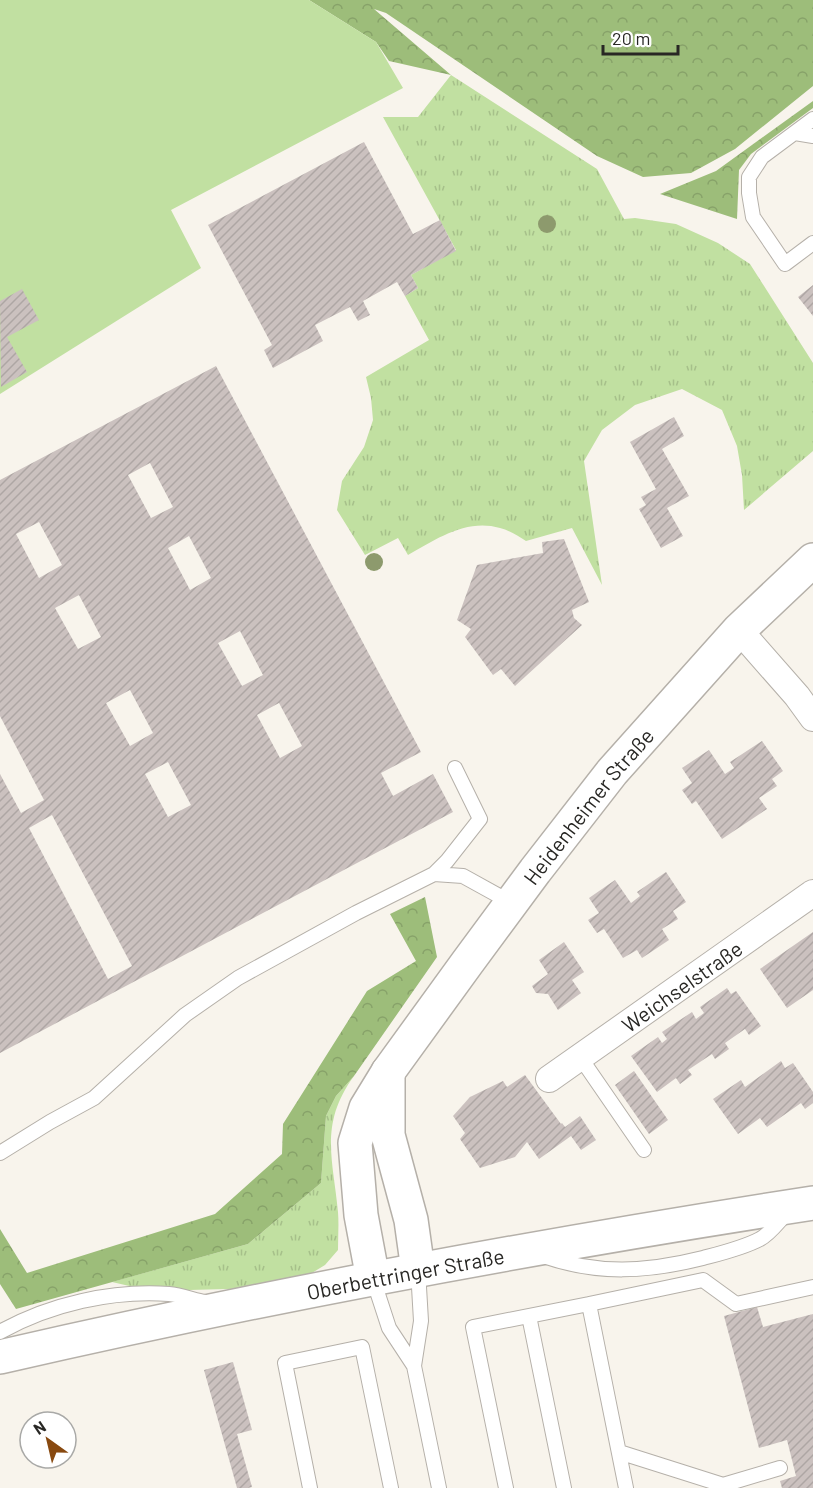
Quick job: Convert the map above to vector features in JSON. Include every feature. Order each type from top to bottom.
[{"type":"street","name":"Heidenheimer Straße","points":[[373,1279],[361,1215],[355,1143],[366,1108],[388,1072],[612,772],[739,630],[813,560]]},
{"type":"street","points":[[739,630],[797,696],[813,718]]},
{"type":"street","name":"Weichselstraße","points":[[549,1079],[813,893]]},
{"type":"street","points":[[388,1072],[388,1135],[411,1220],[418,1270]]},
{"type":"street","name":"Oberbettringer Straße","points":[[0,1357],[418,1270],[804,1204]]},
{"type":"lane","points":[[813,119],[762,157],[749,177],[753,217],[785,264],[813,243]]},
{"type":"lane","points":[[795,133],[813,136]]},
{"type":"lane","points":[[0,1153],[94,1098],[186,1015],[238,978],[356,913],[434,874],[480,819],[455,768]]},
{"type":"lane","points":[[434,874],[463,876],[512,903]]},
{"type":"lane","points":[[580,1057],[644,1150]]},
{"type":"lane","points":[[418,1270],[421,1321],[414,1366],[439,1488]]},
{"type":"lane","points":[[373,1279],[389,1328],[414,1366]]},
{"type":"lane","points":[[506,1488],[473,1327],[703,1280],[736,1304],[813,1287]]},
{"type":"lane","points":[[0,1332],[17,1322],[52,1309],[88,1300],[131,1295],[170,1294],[231,1308]]},
{"type":"lane","points":[[589,1304],[626,1488]]},
{"type":"lane","points":[[529,1316],[564,1488]]},
{"type":"lane","points":[[310,1488],[285,1363],[362,1347],[391,1488]]},
{"type":"lane","points":[[619,1452],[723,1486],[780,1468]]},
{"type":"green space","points":[[0,0],[309,0],[376,42],[403,88],[171,210],[201,268],[0,394]]},
{"type":"green space","points":[[309,0],[813,0],[813,86],[735,149],[691,173],[643,177],[597,156],[386,13],[374,9],[451,75],[389,61],[376,42]]},
{"type":"green space","points":[[451,75],[597,169],[624,219],[635,218],[676,224],[718,243],[750,264],[813,363],[813,451],[744,510],[742,475],[737,446],[722,410],[682,389],[635,405],[602,430],[584,461],[602,585],[572,528],[526,541],[503,529],[476,526],[452,532],[408,555],[398,538],[365,555],[337,510],[342,481],[364,447],[373,420],[366,377],[429,340],[405,296],[418,288],[411,275],[456,250],[383,117],[418,117]]},
{"type":"green space","points":[[813,101],[813,108],[751,154],[739,170],[737,219],[660,194],[716,171]]},
{"type":"green space","points":[[425,897],[437,957],[354,1076],[336,1096],[326,1116],[321,1183],[248,1244],[16,1309],[0,1284],[0,1229],[27,1273],[215,1214],[282,1154],[283,1124],[367,991],[416,961],[390,914]]},
{"type":"green space","points":[[354,1076],[343,1093],[332,1126],[332,1158],[338,1212],[338,1250],[325,1265],[302,1279],[264,1288],[151,1291],[112,1282],[248,1244],[321,1183],[326,1116],[336,1096]]},
{"type":"building","points":[[364,142],[413,234],[440,220],[456,251],[411,275],[418,288],[405,296],[397,282],[363,301],[370,315],[358,321],[350,307],[315,325],[323,341],[273,368],[264,350],[272,345],[208,225]]},
{"type":"building","points":[[813,285],[813,316],[798,297]]},
{"type":"building","points":[[22,289],[39,320],[7,337],[27,372],[1,387],[0,301]]},
{"type":"building","points":[[216,366],[421,752],[381,773],[393,796],[433,774],[453,812],[0,1053],[0,774],[21,813],[44,800],[0,716],[0,480]],"holes":[[[150,463],[173,507],[151,518],[128,475]],[[39,522],[62,565],[39,578],[16,534]],[[189,536],[211,578],[190,590],[168,548]],[[79,595],[101,637],[78,649],[55,608]],[[240,631],[263,675],[242,686],[218,643]],[[130,690],[153,733],[130,746],[106,703]],[[279,703],[302,746],[280,758],[257,715]],[[168,762],[191,805],[168,817],[145,774]],[[52,815],[132,966],[108,979],[29,828]]]},
{"type":"building","points":[[674,417],[684,436],[662,449],[689,496],[667,508],[683,536],[661,548],[639,509],[646,505],[641,497],[656,489],[630,442]]},
{"type":"building","points":[[564,539],[589,602],[572,610],[574,618],[582,625],[515,686],[501,669],[493,675],[465,637],[471,629],[457,620],[477,565],[543,553],[542,542]]},
{"type":"building","points":[[762,741],[783,771],[772,779],[777,786],[759,798],[767,809],[722,839],[696,801],[692,804],[682,790],[692,783],[682,768],[709,750],[725,774],[734,768],[730,762]]},
{"type":"building","points":[[666,872],[686,902],[673,911],[678,919],[662,929],[669,940],[642,958],[637,950],[623,958],[604,929],[597,933],[588,920],[599,913],[589,898],[615,880],[631,903],[640,896],[637,892]]},
{"type":"building","points":[[813,932],[813,990],[787,1008],[760,969]]},
{"type":"building","points":[[564,942],[584,972],[572,980],[581,993],[558,1010],[548,994],[536,993],[532,986],[548,974],[539,960]]},
{"type":"building","points":[[727,988],[731,994],[736,991],[761,1026],[749,1035],[745,1029],[725,1043],[729,1049],[715,1059],[712,1054],[688,1070],[692,1075],[680,1084],[676,1078],[657,1092],[631,1056],[658,1037],[662,1043],[667,1039],[662,1032],[692,1012],[696,1019],[704,1013],[700,1007]]},
{"type":"building","points":[[781,1061],[785,1068],[793,1063],[813,1092],[813,1103],[805,1109],[801,1103],[767,1127],[760,1118],[738,1134],[713,1099],[741,1080],[745,1087]]},
{"type":"building","points":[[634,1071],[668,1120],[649,1134],[615,1085]]},
{"type":"building","points":[[525,1075],[561,1124],[565,1127],[580,1116],[596,1140],[581,1150],[571,1136],[539,1159],[527,1142],[515,1157],[480,1168],[460,1139],[465,1133],[453,1116],[470,1097],[503,1081],[507,1087]]},
{"type":"building","points":[[757,1307],[763,1327],[813,1314],[813,1488],[782,1488],[780,1481],[796,1476],[787,1440],[759,1448],[724,1316]]},
{"type":"building","points":[[233,1362],[252,1430],[237,1434],[252,1487],[248,1488],[237,1488],[204,1370]]}]
